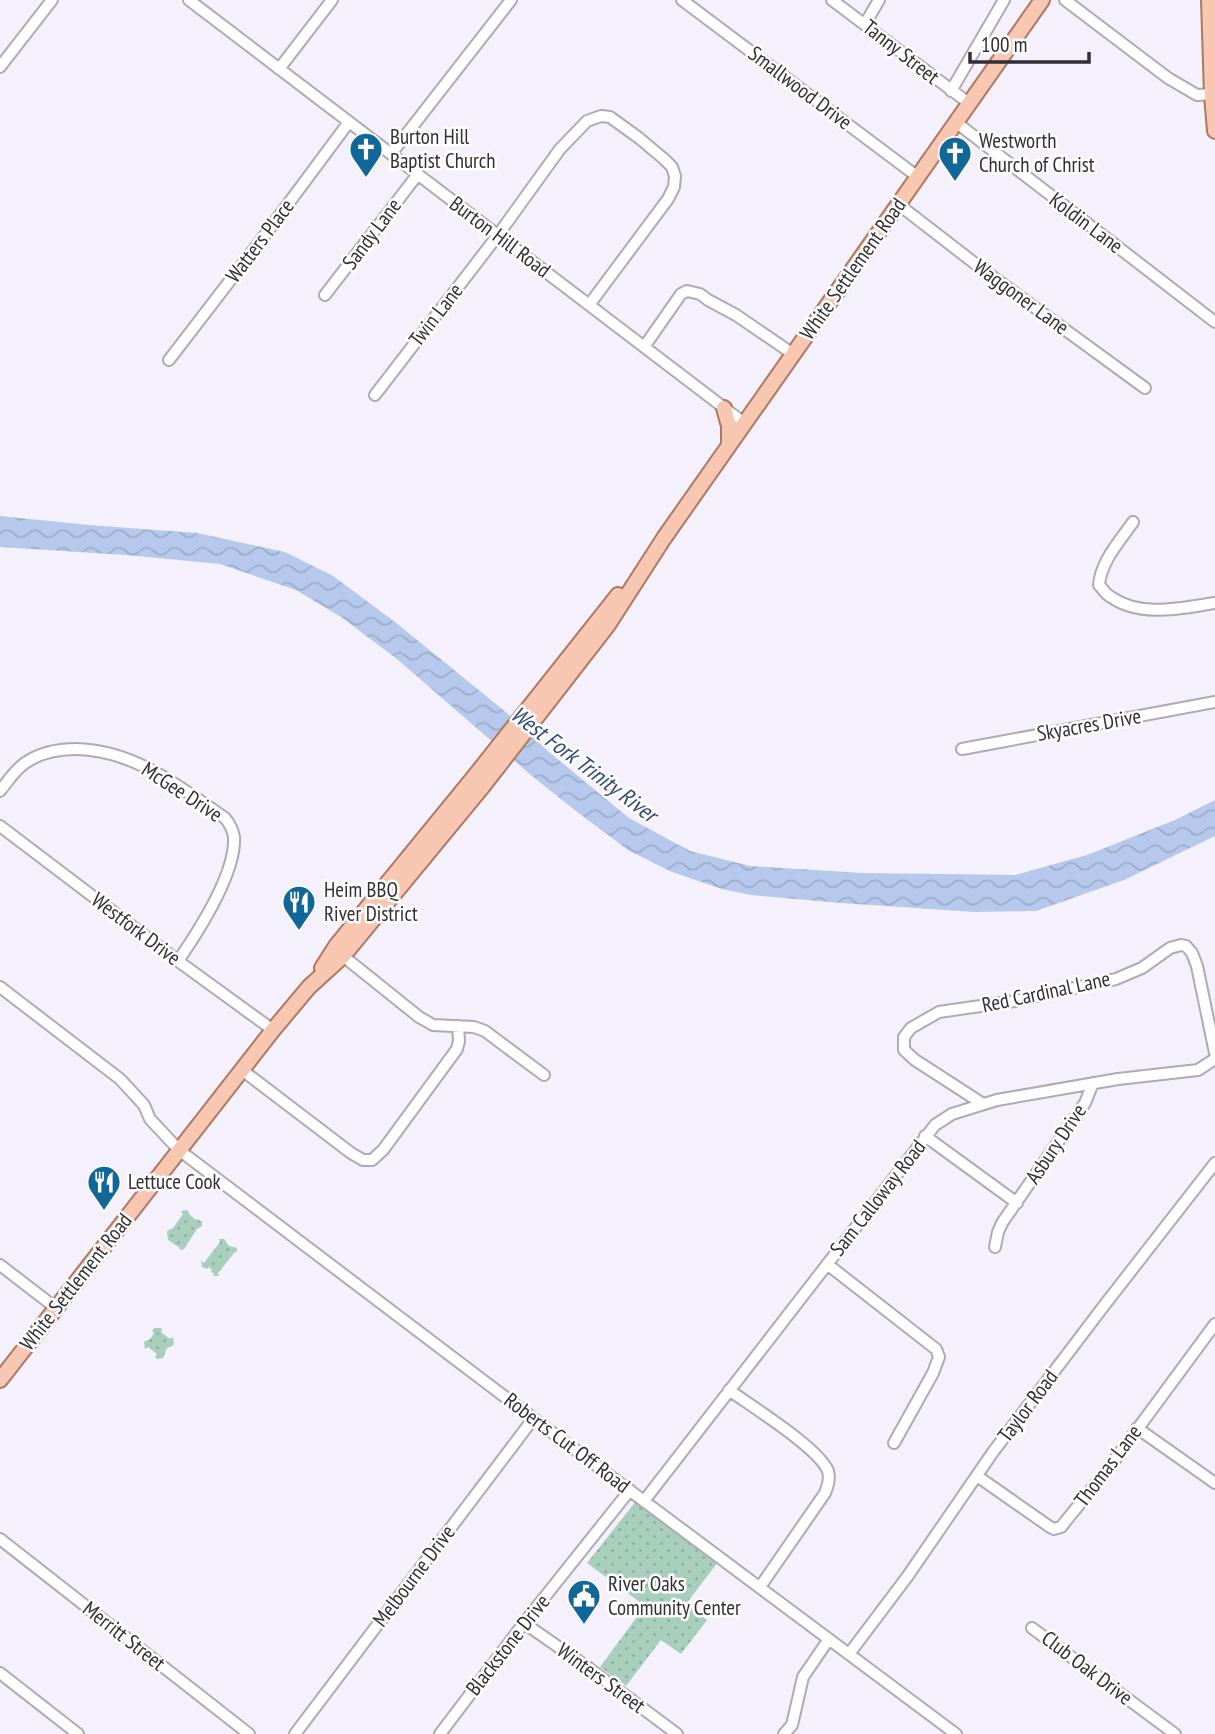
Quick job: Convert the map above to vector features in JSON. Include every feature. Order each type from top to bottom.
[{"type":"main road","name":"White Settlement Road","points":[[309,987],[344,956],[357,930],[479,782],[664,538],[1042,0]]},
{"type":"main road","points":[[1209,0],[1215,131]]},
{"type":"main road","points":[[724,408],[729,426],[729,445]]},
{"type":"main road","name":"White Settlement Road","points":[[0,1380],[309,987],[336,946],[357,930]]},
{"type":"street","points":[[0,67],[52,0]]},
{"type":"street","points":[[279,69],[332,0]]},
{"type":"street","points":[[391,154],[511,0]]},
{"type":"street","name":"Smallwood Drive","points":[[682,0],[918,177]]},
{"type":"street","name":"Tanny Street","points":[[832,0],[970,104]]},
{"type":"street","points":[[865,24],[879,0]]},
{"type":"street","points":[[951,91],[1004,0]]},
{"type":"street","points":[[1065,0],[1168,78],[1197,95],[1213,94]]},
{"type":"street","name":"Burton Hill Road","points":[[197,2],[279,69],[744,423]]},
{"type":"street","name":"Twin Lane","points":[[375,395],[498,235],[560,149],[587,121],[601,116],[610,117],[664,159],[672,167],[676,181],[668,199],[589,305]]},
{"type":"street","name":"Watters Place","points":[[169,359],[349,122]]},
{"type":"street","name":"Koldin Lane","points":[[957,123],[1215,322]]},
{"type":"street","name":"Sandy Lane","points":[[326,295],[418,174]]},
{"type":"street","name":"Waggoner Lane","points":[[898,204],[1145,388]]},
{"type":"street","points":[[644,347],[681,294],[687,291],[700,294],[736,315],[793,354]]},
{"type":"street","points":[[1133,522],[1105,562],[1100,574],[1099,585],[1110,597],[1142,609],[1155,610],[1215,603]]},
{"type":"street","name":"Skyacres Drive","points":[[962,749],[1215,702]]},
{"type":"street","name":"McGee Drive","points":[[0,791],[26,762],[46,752],[56,749],[91,750],[113,753],[141,764],[225,818],[234,834],[233,853],[214,901],[178,961]]},
{"type":"street","name":"Westfork Drive","points":[[0,826],[273,1030]]},
{"type":"street","name":"Red Cardinal Lane","points":[[983,1104],[915,1060],[904,1049],[904,1037],[911,1028],[939,1012],[1015,1001],[1116,979],[1142,968],[1170,948],[1181,945],[1186,946],[1192,953],[1197,966],[1215,1053]]},
{"type":"street","points":[[344,956],[419,1017],[433,1024],[474,1027],[485,1031],[544,1074]]},
{"type":"street","name":"Roberts Cut Off Road","points":[[0,987],[120,1079],[144,1105],[150,1119],[179,1150],[533,1419],[956,1734]]},
{"type":"street","points":[[242,1070],[351,1153],[363,1160],[372,1160],[383,1150],[457,1049],[458,1026]]},
{"type":"street","name":"Sam Calloway Road","points":[[644,1501],[935,1125],[951,1114],[983,1104],[1093,1083],[1198,1070],[1215,1059]]},
{"type":"street","name":"Asbury Drive","points":[[995,1247],[998,1232],[1085,1103],[1093,1083]]},
{"type":"street","name":"Asbury Drive","points":[[925,1136],[1017,1203]]},
{"type":"street","name":"Taylor Road","points":[[849,1654],[1103,1307],[1215,1164]]},
{"type":"street","points":[[827,1264],[932,1346],[939,1357],[933,1373],[894,1443]]},
{"type":"street","points":[[0,1265],[56,1308]]},
{"type":"street","name":"Thomas Lane","points":[[977,1476],[1050,1527],[1058,1529],[1101,1479],[1215,1324]]},
{"type":"street","points":[[729,1390],[805,1444],[827,1469],[830,1480],[825,1493],[760,1587]]},
{"type":"street","name":"Melbourne Drive","points":[[295,1734],[533,1419]]},
{"type":"street","points":[[1138,1428],[1215,1482]]},
{"type":"street","name":"Blackstone Drive","points":[[440,1734],[630,1490]]},
{"type":"street","name":"Merritt Street","points":[[0,1539],[249,1734]]},
{"type":"street","name":"Winters Street","points":[[524,1623],[677,1734]]},
{"type":"street","name":"Club Oak Drive","points":[[1032,1628],[1175,1734]]},
{"type":"street","points":[[785,1734],[792,1726],[803,1677],[829,1639]]},
{"type":"street","points":[[0,1672],[78,1734]]},
{"type":"green space","points":[[187,1210],[196,1220],[202,1222],[202,1226],[184,1249],[180,1250],[168,1240],[167,1231],[173,1228],[183,1214],[181,1211]]},
{"type":"green space","points":[[219,1239],[224,1239],[229,1246],[237,1248],[237,1252],[218,1273],[219,1276],[213,1276],[209,1267],[202,1267],[201,1261],[204,1263],[220,1242]]},
{"type":"green space","points":[[154,1328],[161,1328],[161,1332],[170,1339],[173,1338],[174,1344],[167,1348],[163,1358],[157,1359],[157,1354],[148,1347],[145,1349],[144,1342],[150,1339]]},
{"type":"green space","points":[[636,1501],[718,1562],[686,1604],[707,1620],[681,1654],[661,1640],[626,1686],[600,1667],[645,1606],[587,1563]]},
{"type":"water","points":[[0,516],[197,533],[285,552],[333,576],[395,622],[507,713],[549,752],[629,818],[690,851],[750,866],[863,873],[1015,875],[1087,855],[1175,820],[1215,800],[1215,836],[1124,880],[1036,911],[975,912],[841,903],[751,895],[722,889],[672,872],[628,850],[532,776],[397,659],[341,617],[296,590],[220,564],[0,547]]},
{"type":"place","name":"Burton Hill Baptist Church","points":[[366,179]]},
{"type":"place","name":"Westworth Church of Christ","points":[[955,183]]},
{"type":"place","name":"Heim BBQ River District","points":[[299,932]]},
{"type":"place","name":"Lettuce Cook","points":[[104,1212]]},
{"type":"place","name":"River Oaks Community Center","points":[[584,1626]]},
{"type":"water label","name":"West Fork Trinity River","points":[[584,764]]}]
